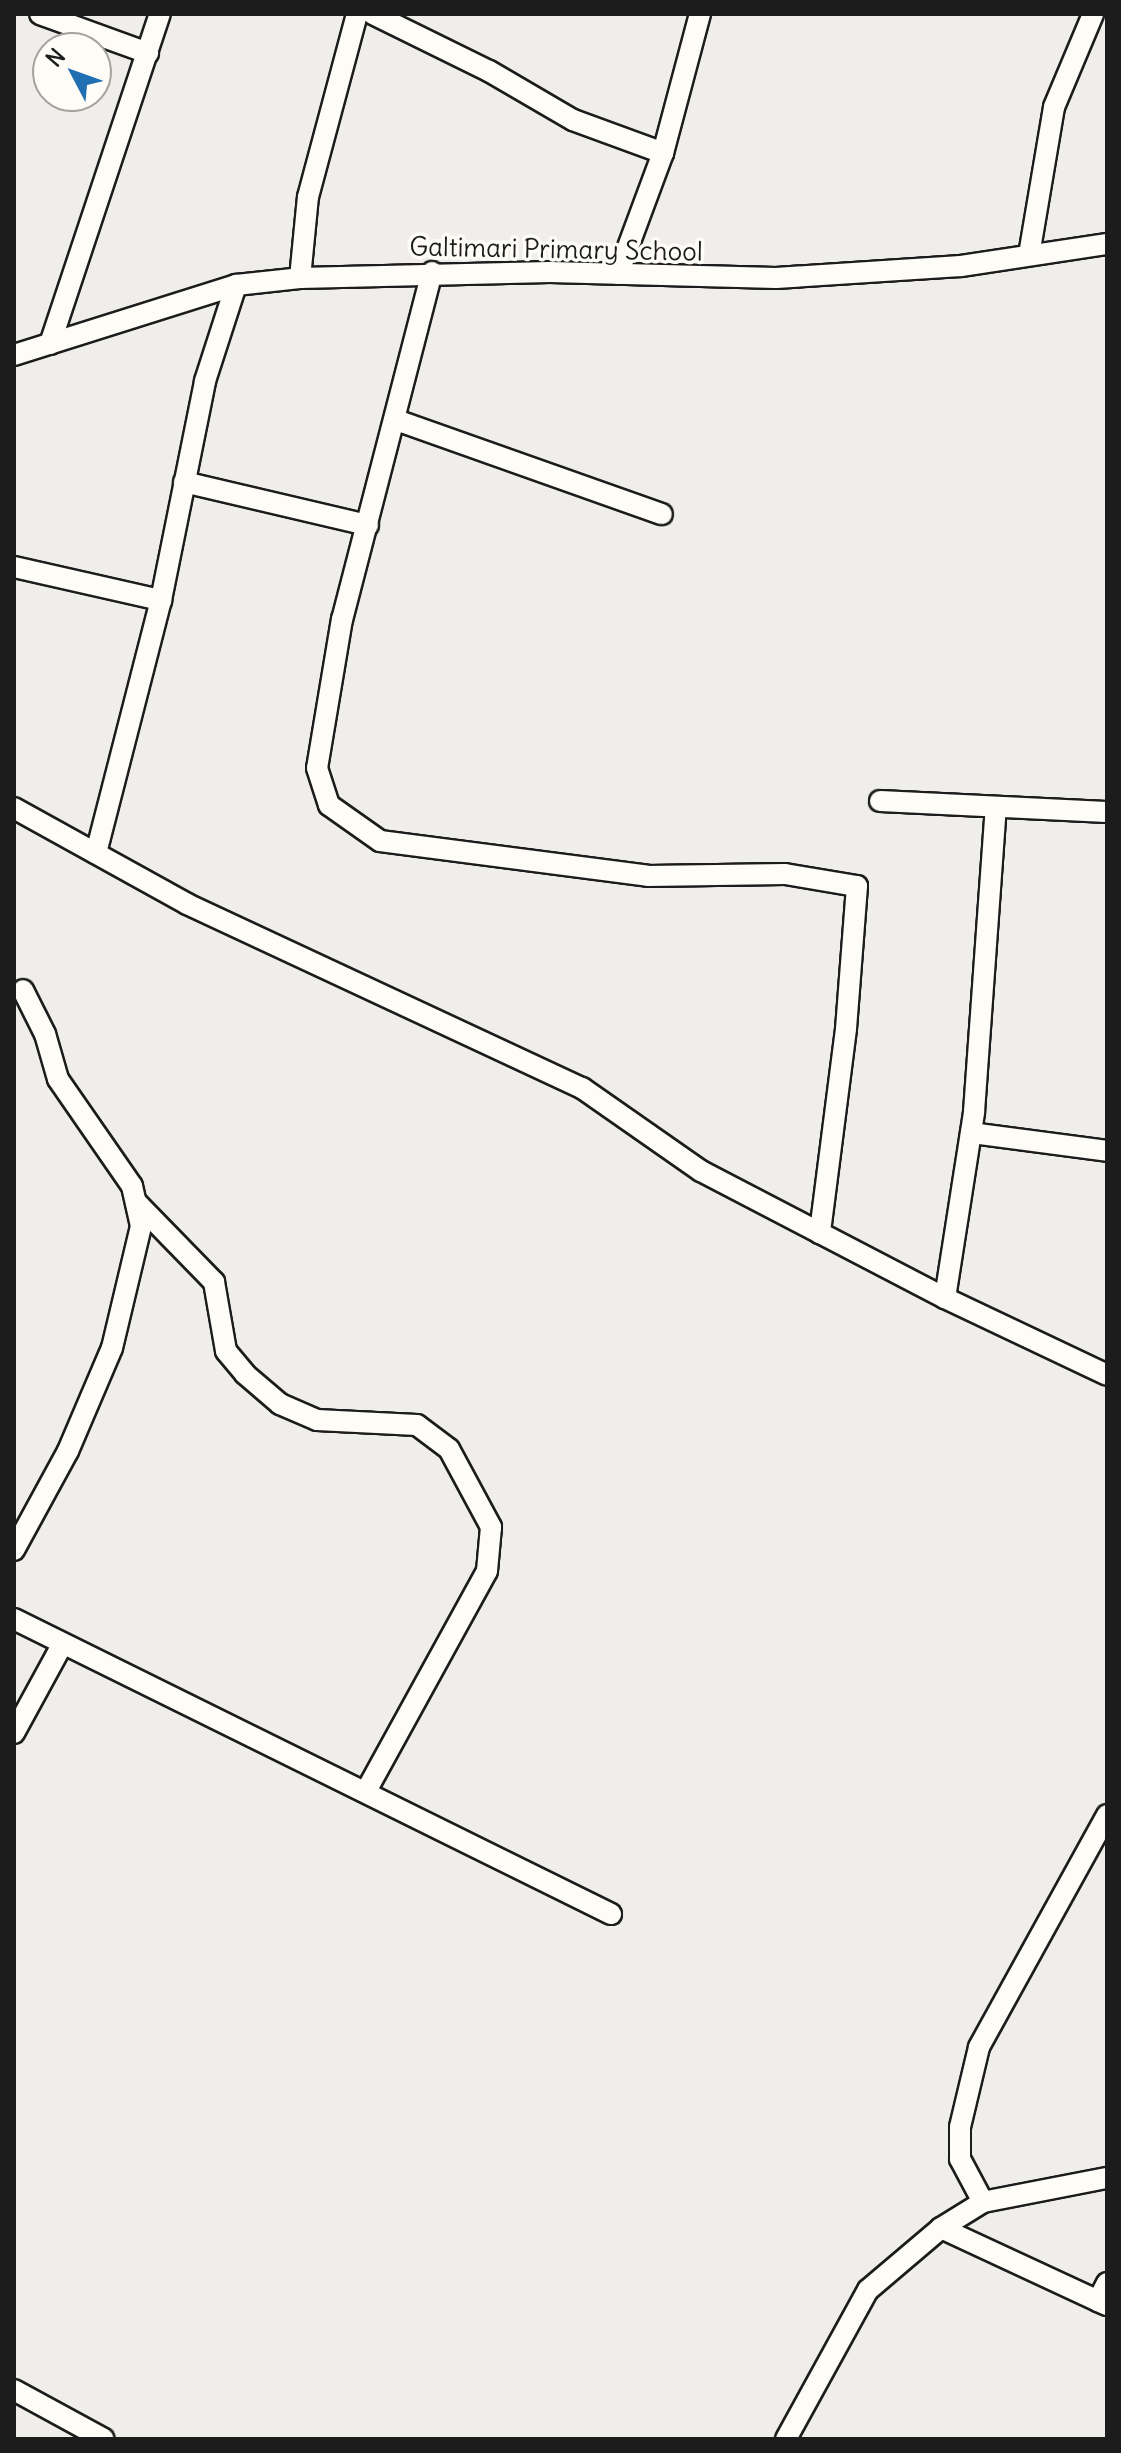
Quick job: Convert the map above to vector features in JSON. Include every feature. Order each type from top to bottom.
[{"type":"street","points":[[40,14],[148,53]]},
{"type":"street","points":[[50,344],[160,14]]},
{"type":"street","points":[[300,278],[308,197],[357,14]]},
{"type":"street","points":[[373,14],[489,71],[573,120],[663,153]]},
{"type":"street","points":[[618,274],[663,153],[700,14]]},
{"type":"street","points":[[1029,255],[1054,107],[1093,14]]},
{"type":"street","name":"Galtimari Primary School","points":[[14,355],[236,285],[300,278],[432,272],[776,278],[961,266],[1107,244]]},
{"type":"street","points":[[432,272],[342,619],[317,768],[329,805],[351,824],[380,841],[648,876],[785,874],[857,886],[846,1029],[820,1233]]},
{"type":"street","points":[[96,853],[161,600],[205,381],[236,285]]},
{"type":"street","points":[[396,420],[662,514]]},
{"type":"street","points":[[184,482],[368,525]]},
{"type":"street","points":[[14,567],[161,600]]},
{"type":"street","points":[[880,801],[1107,812]]},
{"type":"street","points":[[14,808],[187,904],[582,1088],[701,1171],[945,1298],[1107,1375]]},
{"type":"street","points":[[945,1298],[971,1133],[996,808]]},
{"type":"street","points":[[14,1550],[68,1451],[112,1348],[138,1255],[141,1226],[132,1186],[58,1079],[45,1034],[23,990]]},
{"type":"street","points":[[971,1133],[1107,1151]]},
{"type":"street","points":[[136,1202],[214,1282],[226,1351],[245,1374],[280,1404],[317,1420],[417,1425],[449,1449],[491,1527],[487,1571],[366,1791]]},
{"type":"street","points":[[14,1619],[611,1914]]},
{"type":"street","points":[[14,1733],[62,1645]]},
{"type":"street","points":[[983,2202],[960,2159],[960,2127],[979,2047],[1107,1815]]},
{"type":"street","points":[[786,2439],[868,2290],[941,2228],[983,2202],[1107,2178]]},
{"type":"street","points":[[941,2228],[1104,2297]]},
{"type":"street","points":[[14,2390],[104,2439]]}]
